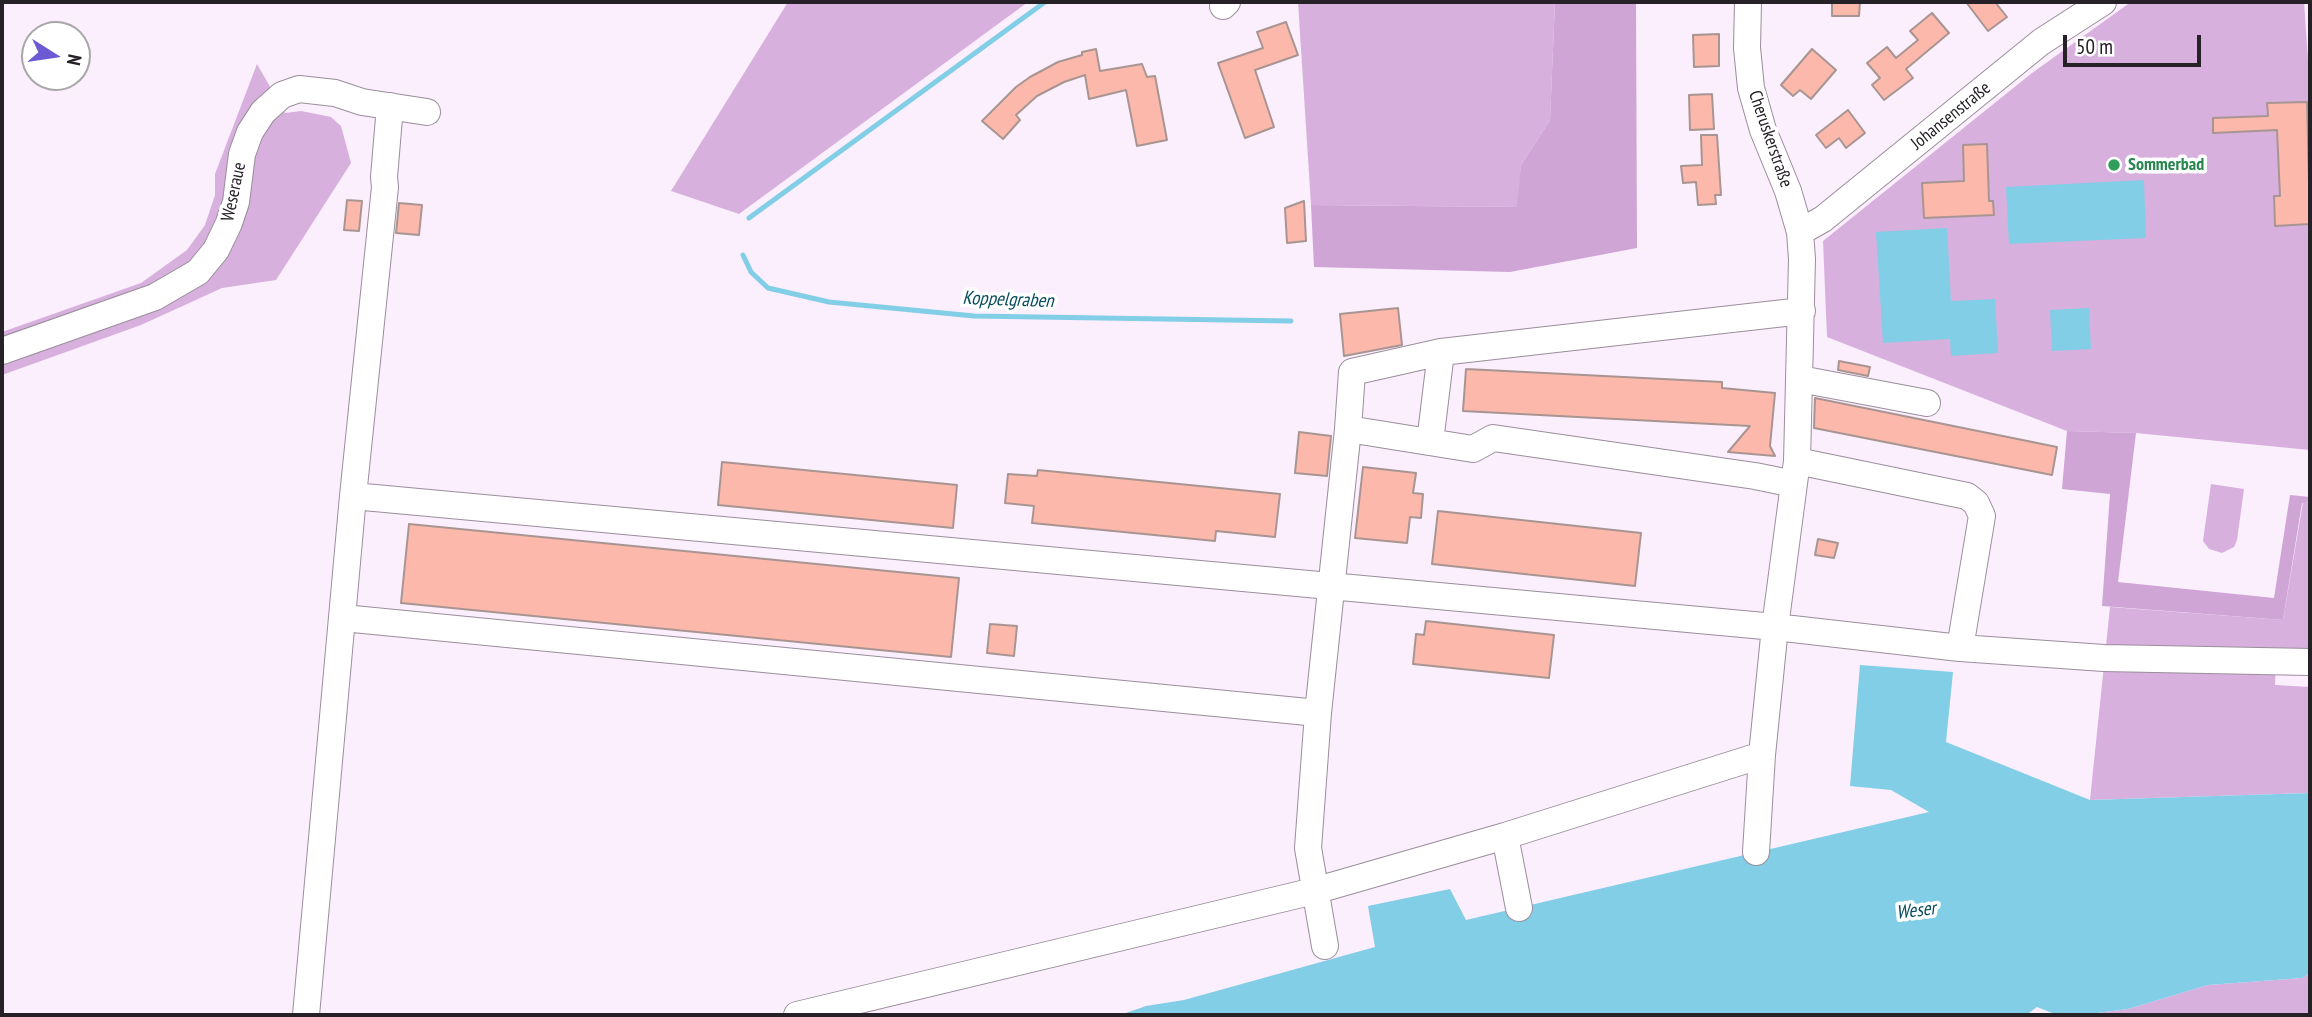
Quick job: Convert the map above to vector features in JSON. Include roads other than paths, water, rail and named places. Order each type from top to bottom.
[{"type":"street","name":"Cheruskerstraße","points":[[1748,2],[1747,48],[1751,89],[1800,232],[1802,312],[1796,472],[1775,627],[1762,755],[1756,852]]},
{"type":"street","name":"Johansenstraße","points":[[1800,232],[1824,219],[2040,42],[2103,2]]},
{"type":"street","name":"Weseraue","points":[[2,351],[155,297],[198,272],[216,250],[229,223],[236,202],[242,154],[250,132],[263,112],[282,94],[299,89],[335,93],[362,102],[426,112]]},
{"type":"street","points":[[306,1015],[353,496],[386,187],[384,177],[390,106]]},
{"type":"street","points":[[1325,946],[1308,848],[1318,713],[1352,372],[1441,352],[1802,312]]},
{"type":"street","points":[[1430,442],[1441,352]]},
{"type":"street","points":[[1800,379],[1927,403]]},
{"type":"street","points":[[1348,429],[1473,449],[1493,438],[1755,476],[1796,472],[1967,496],[1976,503],[1982,516],[1960,648]]},
{"type":"street","points":[[353,496],[1775,627],[1960,648],[2104,658],[2310,662]]},
{"type":"street","points":[[343,618],[1318,713]]},
{"type":"street","points":[[797,1015],[1314,891],[1505,836],[1762,755]]},
{"type":"street","points":[[1505,836],[1519,908]]},
{"type":"water","points":[[2144,180],[2146,238],[2009,244],[2006,187]]},
{"type":"water","points":[[1947,228],[1951,301],[1995,299],[1998,353],[1951,356],[1950,339],[1883,343],[1876,232]]},
{"type":"water","points":[[2089,308],[2091,349],[2052,351],[2050,310]]},
{"type":"water","name":"Weser","points":[[1860,665],[1953,672],[1946,742],[2090,800],[2310,793],[2310,973],[2302,978],[2208,985],[2128,1009],[2082,1015],[2057,1015],[2037,1007],[2026,1015],[1120,1015],[1375,947],[1368,906],[1450,889],[1466,920],[1929,812],[1891,790],[1850,786]]},
{"type":"waterway","name":"Koppelgraben","points":[[749,218],[1045,2]]},
{"type":"waterway","name":"Koppelgraben","points":[[743,255],[751,272],[768,288],[829,302],[974,316],[1291,321]]},
{"type":"place","name":"Sommerbad","points":[[2114,165]]}]
